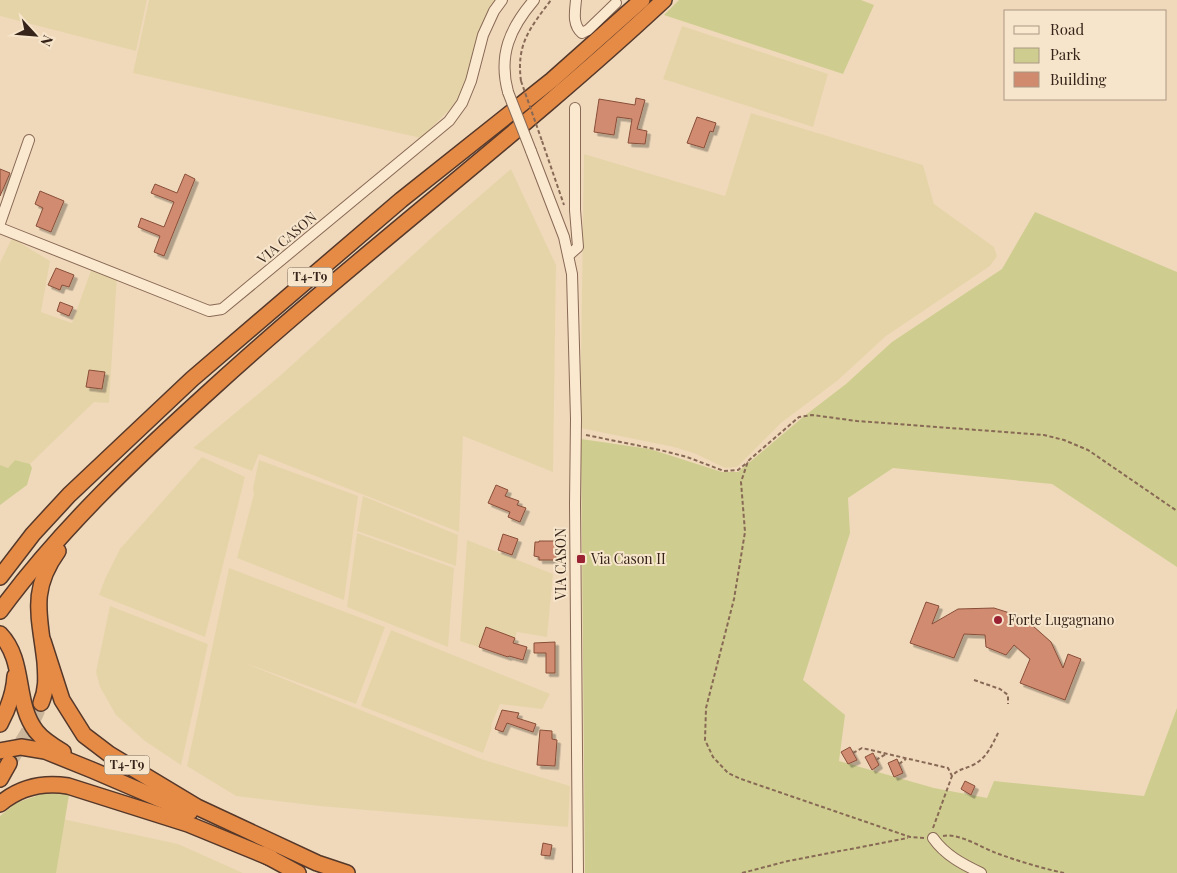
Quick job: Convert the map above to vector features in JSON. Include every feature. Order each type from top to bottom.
[{"type":"highway","name":"T4-T9","points":[[2,572],[33,534],[69,495],[192,379],[401,200],[552,80],[642,0]]},
{"type":"highway","name":"T4-T9","points":[[0,611],[36,564],[102,492],[163,433],[343,273],[562,93],[664,0]]},
{"type":"highway","name":"T4-T9","points":[[42,703],[47,681],[38,607],[40,587],[46,570],[102,492]]},
{"type":"highway","name":"T4-T9","points":[[3,638],[14,656],[19,671],[27,716],[37,732],[49,744],[92,770]]},
{"type":"highway","name":"T4-T9","points":[[43,641],[62,700],[78,727],[92,743],[197,807],[265,838],[316,868],[347,873]]},
{"type":"highway","name":"T4-T9","points":[[0,724],[13,693],[14,656]]},
{"type":"highway","name":"T4-T9","points":[[0,751],[15,747],[30,747],[92,770],[211,821],[265,838]]},
{"type":"highway","points":[[0,779],[9,763]]},
{"type":"highway","name":"T4-T9","points":[[0,804],[14,794],[30,787],[48,785],[68,786],[188,824],[270,858]]},
{"type":"highway","name":"T4-T9","points":[[211,821],[298,873]]},
{"type":"street","name":"VIA CASON","points":[[0,228],[209,311],[222,309],[449,121],[462,103],[471,81],[483,36],[494,11],[502,0]]},
{"type":"street","name":"VIA CASON","points":[[534,0],[514,27],[507,43],[504,72],[508,92],[564,237],[572,274],[576,432],[578,873]]},
{"type":"street","points":[[576,0],[575,22],[582,33],[588,30],[616,3]]},
{"type":"street","points":[[569,255],[578,247],[579,241],[575,210],[575,108]]},
{"type":"street","points":[[0,223],[29,140]]},
{"type":"street","points":[[933,838],[941,849],[963,864],[981,873]]},
{"type":"path","points":[[542,141],[521,81],[519,68],[521,49],[531,27],[551,0]]},
{"type":"path","points":[[576,432],[642,445],[687,457],[724,470],[738,470],[799,417],[812,415],[857,421],[1044,435],[1064,440],[1088,450],[1177,511]]},
{"type":"path","points":[[748,461],[741,482],[745,532],[734,599],[706,708],[705,740],[713,757],[728,773],[910,837]]},
{"type":"path","points":[[974,680],[1000,689],[1008,695],[1008,704]]},
{"type":"path","points":[[933,838],[933,825],[952,776],[956,771],[974,765],[988,754],[999,731]]},
{"type":"path","points":[[853,753],[862,748],[948,768],[952,776]]},
{"type":"path","points":[[876,760],[886,754]]},
{"type":"path","points":[[899,764],[906,759]]},
{"type":"path","points":[[742,873],[807,857],[910,837],[933,838],[948,835],[1020,861],[1064,873]]},
{"type":"shaded area","points":[[0,0],[147,0],[136,51],[0,16]]},
{"type":"shaded area","points":[[149,0],[497,0],[476,40],[469,83],[461,98],[421,138],[133,73]]},
{"type":"shaded area","points":[[682,26],[828,74],[813,127],[663,79]]},
{"type":"shaded area","points":[[751,113],[923,165],[934,204],[994,247],[997,256],[990,266],[886,336],[837,381],[781,423],[737,467],[725,468],[696,454],[674,447],[580,428],[584,154],[725,196]]},
{"type":"shaded area","points":[[511,169],[556,265],[553,472],[463,436],[459,532],[259,454],[252,471],[193,448],[281,375],[438,232]]},
{"type":"shaded area","points":[[12,238],[50,261],[41,312],[72,323],[93,265],[117,276],[109,403],[94,402],[30,464],[15,460],[8,468],[0,465],[0,263]]},
{"type":"shaded area","points":[[202,457],[245,477],[205,637],[99,595],[120,549]]},
{"type":"shaded area","points":[[259,460],[358,496],[344,600],[237,558],[254,494],[253,488]]},
{"type":"shaded area","points":[[363,496],[458,535],[456,566],[357,531]]},
{"type":"shaded area","points":[[357,533],[454,568],[448,647],[347,607]]},
{"type":"shaded area","points":[[467,540],[553,574],[547,637],[517,632],[509,657],[460,641]]},
{"type":"shaded area","points":[[229,568],[385,627],[356,704],[245,663],[481,759],[570,786],[568,827],[319,806],[236,796],[187,766]]},
{"type":"shaded area","points":[[110,606],[208,644],[181,765],[145,741],[116,715],[100,687],[96,672]]},
{"type":"shaded area","points":[[391,630],[550,694],[542,709],[500,704],[483,753],[361,706]]},
{"type":"shaded area","points":[[63,819],[178,844],[243,873],[55,873]]},
{"type":"green space","points":[[679,0],[861,0],[874,5],[843,74],[664,15]]},
{"type":"green space","points":[[1035,212],[1177,272],[1177,567],[1052,484],[893,468],[848,498],[850,533],[803,680],[845,715],[839,761],[934,788],[987,798],[994,781],[1144,796],[1177,708],[1177,873],[585,873],[581,439],[650,449],[722,472],[738,472],[803,417],[846,384],[892,342],[1002,269]]},
{"type":"green space","points":[[15,460],[30,464],[32,468],[27,485],[0,505],[0,465],[8,468]]},
{"type":"green space","points":[[45,793],[69,795],[56,873],[0,873],[0,816],[16,803]]},
{"type":"building","points":[[636,98],[645,100],[637,129],[647,131],[645,144],[628,143],[632,119],[617,117],[614,135],[594,132],[599,99],[635,105]]},
{"type":"building","points":[[697,117],[716,123],[713,132],[710,131],[704,148],[687,143]]},
{"type":"building","points":[[0,169],[10,173],[0,196]]},
{"type":"building","points":[[185,174],[195,179],[164,256],[154,252],[160,236],[138,227],[141,218],[164,227],[174,202],[151,193],[155,184],[177,193]]},
{"type":"building","points":[[40,191],[64,201],[51,232],[36,226],[43,208],[35,204]]},
{"type":"building","points":[[56,268],[74,275],[69,287],[62,285],[60,290],[48,285]]},
{"type":"building","points":[[60,302],[73,307],[69,316],[57,311]]},
{"type":"building","points":[[89,370],[105,372],[102,389],[86,387]]},
{"type":"building","points":[[496,485],[508,490],[505,496],[519,501],[517,505],[526,508],[520,522],[508,517],[510,512],[488,503]]},
{"type":"building","points":[[503,534],[518,539],[512,555],[498,550]]},
{"type":"building","points":[[556,541],[556,560],[539,560],[539,557],[534,556],[535,542]]},
{"type":"building","points":[[926,602],[939,606],[932,624],[958,609],[994,608],[1016,615],[1033,626],[1051,642],[1063,668],[1068,654],[1081,659],[1065,700],[1020,683],[1030,659],[1014,645],[1006,655],[986,647],[985,635],[964,634],[954,658],[910,643]]},
{"type":"building","points":[[486,627],[515,638],[513,643],[527,647],[523,660],[479,647]]},
{"type":"building","points":[[555,642],[555,673],[546,673],[546,653],[534,653],[534,643]]},
{"type":"building","points":[[502,710],[519,713],[517,718],[536,724],[533,732],[507,723],[503,732],[495,729]]},
{"type":"building","points":[[540,730],[552,731],[552,739],[557,740],[555,766],[537,765]]},
{"type":"building","points":[[850,747],[857,760],[848,764],[841,752]]},
{"type":"building","points":[[873,753],[879,765],[872,770],[865,757]]},
{"type":"building","points":[[897,759],[903,773],[894,777],[888,763]]},
{"type":"building","points":[[965,781],[975,786],[971,795],[961,789]]},
{"type":"building","points":[[543,843],[552,845],[550,856],[541,855]]},
{"type":"tunnel","points":[[9,763],[27,734],[41,703]]},
{"type":"place","name":"Via Cason II","points":[[581,559]]},
{"type":"place","name":"Forte Lugagnano","points":[[998,620]]}]
